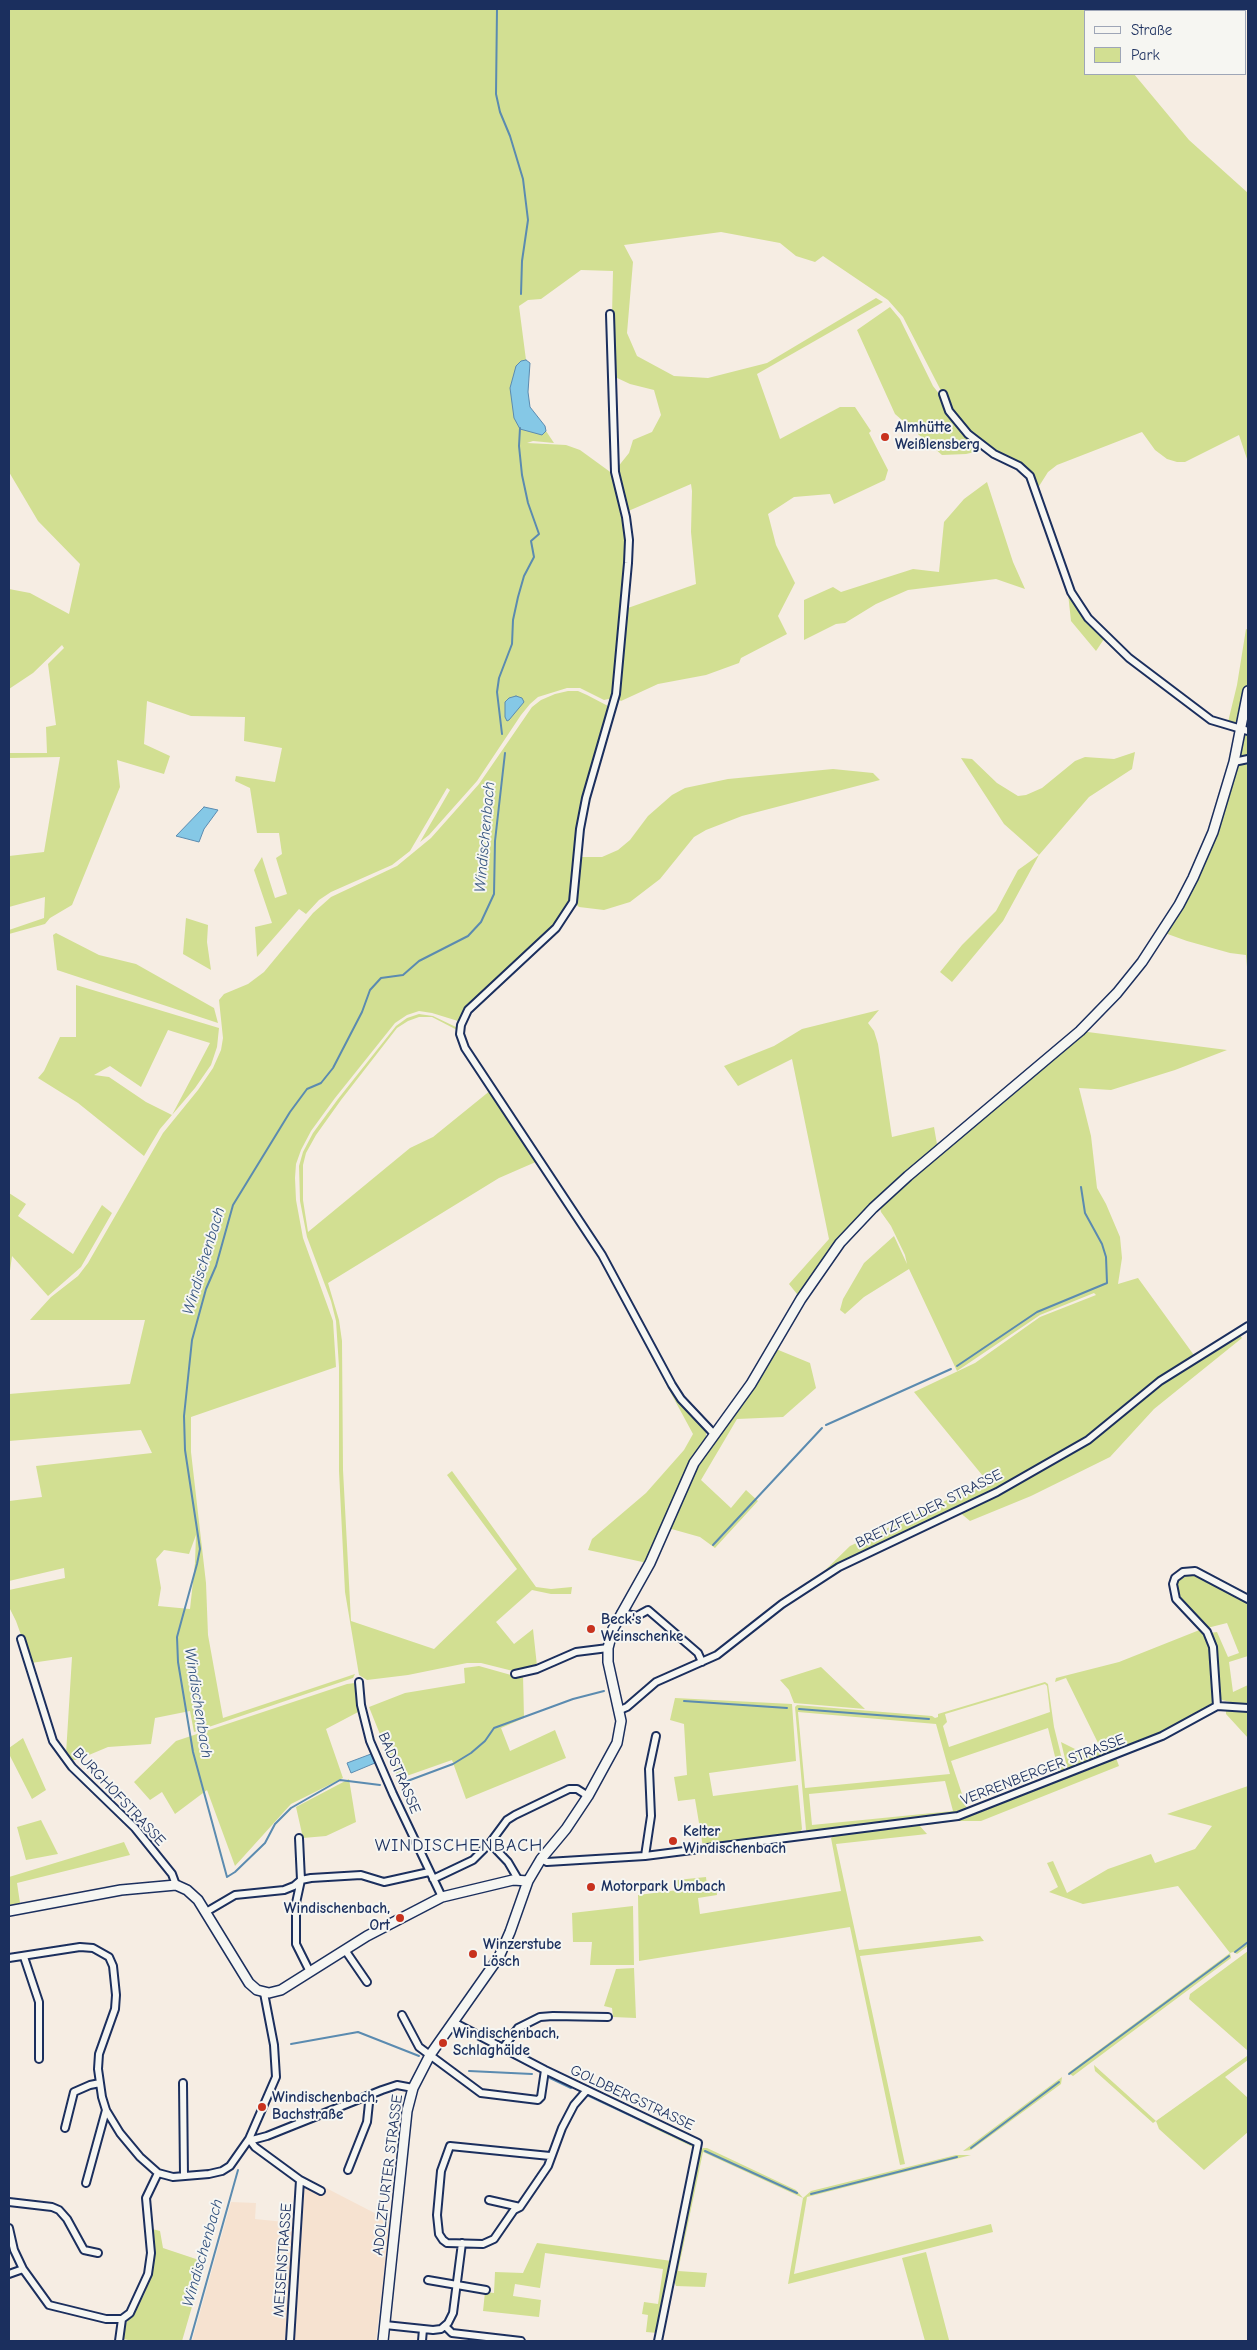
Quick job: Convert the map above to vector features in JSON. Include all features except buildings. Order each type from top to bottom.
[{"type":"main road","name":"ADOLZFURTER STRASSE","points":[[383,2341],[407,2111],[413,2088],[430,2055],[499,1958],[528,1881],[541,1859],[566,1829],[588,1796],[617,1743],[621,1721],[620,1710],[610,1676],[608,1648],[612,1629],[650,1563],[694,1463],[751,1384],[801,1299],[840,1243],[873,1208],[908,1176],[1080,1030],[1117,993],[1142,962],[1171,918],[1193,878],[1213,832],[1245,730],[1248,691]]},
{"type":"main road","points":[[9,1911],[121,1890],[176,1885],[187,1890],[198,1900],[249,1983],[264,1993],[275,1992],[345,1950],[442,1897],[518,1879],[528,1881]]},
{"type":"street","points":[[610,314],[615,472],[626,517],[629,540],[628,562],[616,694],[586,798],[580,829],[574,902],[556,928],[468,1010],[460,1025],[460,1034],[465,1048],[602,1255],[672,1385],[682,1399],[714,1434]]},
{"type":"street","points":[[943,394],[949,411],[968,434],[994,454],[1019,466],[1030,476],[1071,592],[1088,618],[1129,658],[1210,720],[1245,730]]},
{"type":"street","points":[[1234,762],[1248,758]]},
{"type":"street","name":"BRETZFELDER STRASSE","points":[[620,1710],[656,1682],[717,1655],[782,1604],[839,1567],[997,1492],[1088,1440],[1160,1380],[1248,1326]]},
{"type":"street","points":[[1248,1599],[1195,1571],[1183,1572],[1175,1578],[1173,1584],[1176,1599],[1207,1632],[1213,1647],[1217,1706],[1248,1708]]},
{"type":"street","points":[[621,1613],[638,1616],[648,1610],[698,1653],[702,1662]]},
{"type":"street","name":"BURGHOFSTRASSE","points":[[21,1639],[53,1741],[72,1768],[135,1828],[172,1874],[176,1885]]},
{"type":"street","points":[[515,1674],[537,1669],[576,1652],[608,1648]]},
{"type":"street","name":"BADSTRASSE","points":[[359,1682],[361,1705],[370,1741],[442,1897]]},
{"type":"street","name":"VERRENBERGER STRASSE","points":[[541,1859],[547,1862],[645,1856],[958,1816],[1162,1736],[1217,1706]]},
{"type":"street","points":[[645,1856],[651,1816],[649,1769],[656,1736]]},
{"type":"street","points":[[433,1879],[466,1865],[490,1843],[507,1820],[540,1802],[569,1790],[577,1789],[588,1796]]},
{"type":"street","points":[[299,1838],[300,1880],[296,1903],[296,1944],[310,1972]]},
{"type":"street","points":[[490,1843],[508,1862],[518,1879]]},
{"type":"street","points":[[206,1912],[235,1895],[284,1890],[294,1886],[300,1880],[311,1878],[361,1875],[384,1882],[430,1872]]},
{"type":"street","points":[[9,1958],[80,1947],[93,1948],[109,1957],[113,1966],[116,1995],[115,2009],[100,2054],[100,2083],[106,2110],[125,2139],[140,2157],[164,2176],[209,2174],[230,2166],[250,2140],[276,2077],[274,2045],[264,1993]]},
{"type":"street","points":[[345,1950],[367,1982]]},
{"type":"street","points":[[24,1957],[39,2002],[39,2059]]},
{"type":"street","points":[[402,2015],[420,2047],[481,2093],[538,2100],[541,2097],[545,2070]]},
{"type":"street","points":[[502,2049],[518,2028],[540,2017],[608,2017]]},
{"type":"street","name":"GOLDBERGSTRASSE","points":[[453,2022],[502,2049],[698,2143],[658,2341]]},
{"type":"street","points":[[65,2128],[74,2092],[90,2084],[100,2083]]},
{"type":"street","points":[[183,2083],[184,2176]]},
{"type":"street","points":[[250,2140],[267,2136],[397,2086],[413,2088]]},
{"type":"street","points":[[550,2156],[450,2146],[441,2171],[437,2215],[439,2234],[447,2243],[489,2242],[514,2210],[520,2207],[548,2166],[550,2156],[574,2105],[587,2090]]},
{"type":"street","points":[[348,2170],[367,2122],[369,2103],[367,2096]]},
{"type":"street","points":[[86,2183],[106,2110]]},
{"type":"street","points":[[250,2140],[255,2148],[300,2180],[321,2191]]},
{"type":"street","points":[[9,2228],[14,2250],[23,2269],[49,2305],[106,2319],[122,2319],[130,2313],[148,2274],[151,2253],[146,2198],[158,2172]]},
{"type":"street","name":"MEISENSTRASSE","points":[[290,2341],[300,2180]]},
{"type":"street","points":[[489,2200],[520,2207]]},
{"type":"street","points":[[9,2202],[52,2207],[59,2210],[67,2219],[84,2250],[98,2253]]},
{"type":"street","points":[[385,2325],[433,2330],[445,2326],[452,2318],[462,2243]]},
{"type":"street","points":[[9,2274],[23,2269]]},
{"type":"street","points":[[428,2280],[486,2290]]},
{"type":"street","points":[[119,2341],[122,2319]]},
{"type":"street","points":[[445,2326],[452,2333],[521,2341]]},
{"type":"street","points":[[422,2341],[423,2329]]},
{"type":"shaded area","points":[[297,2173],[390,2221],[376,2341],[192,2341],[231,2202],[256,2203],[255,2219],[294,2223]]},
{"type":"green space","points":[[9,9],[1096,9],[1084,10],[1084,75],[1135,75],[1189,140],[1248,193],[1248,462],[1239,435],[1185,462],[1177,462],[1167,459],[1155,450],[1142,432],[1057,465],[1048,472],[1036,491],[1030,476],[970,433],[953,414],[903,317],[888,300],[823,256],[815,262],[796,256],[780,243],[721,232],[624,245],[633,262],[627,333],[637,356],[674,376],[708,378],[767,363],[876,298],[883,302],[757,374],[780,439],[840,407],[855,407],[871,431],[869,433],[888,470],[885,480],[834,504],[830,494],[794,497],[768,514],[776,545],[795,583],[778,616],[787,634],[741,658],[739,663],[706,675],[658,684],[621,701],[618,699],[625,609],[696,584],[691,532],[691,484],[626,512],[617,468],[629,453],[633,440],[652,432],[661,415],[654,390],[630,384],[615,377],[612,316],[613,271],[581,270],[541,299],[528,300],[519,306],[526,360],[521,361],[510,388],[542,435],[546,431],[554,443],[533,441],[527,443],[566,445],[580,450],[613,474],[627,541],[613,698],[604,700],[580,688],[567,688],[538,697],[521,715],[477,781],[429,835],[420,842],[450,790],[447,788],[410,851],[392,865],[331,892],[319,900],[306,914],[299,909],[257,957],[255,927],[272,923],[254,870],[262,857],[275,898],[287,894],[276,858],[282,854],[279,833],[257,833],[250,788],[235,781],[236,776],[275,782],[282,748],[244,741],[245,717],[191,716],[147,701],[144,744],[170,756],[164,774],[117,760],[120,787],[72,905],[50,918],[45,924],[9,934],[9,930],[44,918],[45,897],[9,907],[9,856],[44,852],[60,757],[9,758],[9,753],[47,753],[46,727],[56,725],[48,664],[64,648],[62,645],[33,673],[9,689],[9,589],[30,593],[69,614],[80,564],[38,521],[9,472]]},
{"type":"green space","points":[[890,307],[900,319],[933,386],[977,443],[979,451],[966,454],[942,455],[895,414],[857,330]]},
{"type":"green space","points":[[987,482],[1013,562],[1025,589],[996,579],[908,590],[876,604],[845,623],[836,624],[804,640],[804,600],[833,587],[841,592],[913,569],[939,572],[944,522],[964,499]]},
{"type":"green space","points":[[1066,575],[1071,592],[1106,636],[1096,651],[1071,621]]},
{"type":"green space","points":[[1246,629],[1248,630],[1248,979],[1246,955],[1230,953],[1162,932],[1213,832],[1241,730],[1227,726],[1237,685]]},
{"type":"green space","points":[[578,691],[608,706],[610,711],[587,783],[572,899],[554,927],[465,1010],[458,1021],[419,1011],[407,1015],[395,1023],[335,1098],[311,1131],[301,1150],[296,1164],[296,1200],[303,1238],[333,1321],[336,1367],[191,1417],[191,1452],[206,1583],[208,1635],[223,1718],[355,1674],[353,1678],[194,1732],[190,1711],[155,1718],[151,1744],[108,1747],[77,1760],[72,1760],[66,1754],[72,1657],[31,1663],[9,1607],[9,1590],[65,1578],[64,1568],[9,1581],[9,1501],[42,1497],[36,1466],[152,1453],[141,1430],[9,1441],[9,1394],[130,1384],[145,1320],[30,1320],[51,1297],[78,1276],[88,1263],[163,1133],[198,1090],[213,1068],[221,1050],[223,1038],[219,1000],[224,994],[248,984],[264,972],[313,913],[331,897],[397,866],[431,838],[479,784],[532,707],[541,700],[555,694]],"holes":[[[196,1535],[190,1609],[158,1606],[161,1588],[156,1559],[164,1550],[189,1554]]]},
{"type":"green space","points":[[1135,752],[1132,769],[1089,797],[1039,855],[1004,824],[961,758],[972,759],[997,783],[1018,796],[1026,795],[1042,788],[1075,761],[1085,757],[1114,759]]},
{"type":"green space","points":[[833,769],[873,773],[880,780],[742,816],[706,830],[694,837],[660,879],[630,902],[604,910],[579,907],[574,902],[577,857],[602,857],[618,850],[630,840],[648,816],[672,795],[685,788],[728,779]]},
{"type":"green space","points":[[1039,855],[1003,921],[952,982],[940,972],[962,945],[996,911],[1018,870]]},
{"type":"green space","points":[[186,918],[208,925],[207,942],[211,970],[183,954]]},
{"type":"green space","points":[[56,933],[99,955],[136,964],[214,1008],[218,1023],[57,970],[53,935]]},
{"type":"green space","points":[[76,985],[219,1028],[217,1047],[211,1065],[195,1088],[172,1115],[160,1129],[144,1156],[78,1103],[38,1078],[44,1071],[60,1037],[76,1037]],"holes":[[[168,1030],[210,1043],[172,1115],[146,1102],[109,1077],[94,1075],[110,1066],[141,1087]]]},
{"type":"green space","points":[[879,1010],[868,1023],[874,1031],[878,1044],[892,1137],[934,1127],[938,1150],[873,1208],[801,1299],[789,1284],[829,1239],[792,1059],[738,1086],[724,1066],[774,1046],[802,1029]]},
{"type":"green space","points":[[419,1014],[433,1016],[458,1028],[459,1031],[432,1017],[419,1017],[408,1021],[397,1028],[341,1100],[316,1135],[306,1153],[303,1165],[303,1200],[308,1232],[410,1148],[433,1137],[491,1090],[538,1161],[499,1178],[328,1283],[339,1320],[342,1341],[343,1470],[351,1621],[434,1649],[517,1569],[447,1475],[452,1471],[536,1587],[551,1589],[572,1587],[571,1594],[551,1594],[532,1590],[496,1622],[514,1644],[533,1629],[537,1666],[517,1672],[481,1663],[467,1663],[408,1675],[367,1680],[359,1675],[345,1592],[339,1471],[339,1367],[336,1321],[331,1301],[307,1237],[300,1201],[299,1166],[303,1152],[313,1133],[338,1099],[396,1026],[407,1018]]},
{"type":"green space","points":[[1080,1031],[1227,1050],[1175,1070],[1111,1090],[1079,1088],[1091,1136],[1097,1188],[1120,1237],[1122,1258],[1118,1284],[1138,1278],[1196,1358],[1238,1333],[1242,1338],[1154,1409],[1110,1457],[1031,1496],[970,1521],[958,1511],[813,1582],[850,1546],[987,1481],[914,1392],[975,1363],[1040,1317],[1096,1295],[1094,1293],[1040,1315],[957,1371],[909,1269],[864,1297],[845,1314],[840,1310],[843,1299],[864,1263],[894,1236],[907,1264],[905,1255],[880,1207],[1060,1054],[1054,1051]]},
{"type":"green space","points":[[9,1193],[26,1204],[18,1216],[73,1254],[102,1205],[112,1213],[81,1267],[48,1296],[12,1256],[9,1278]]},
{"type":"green space","points":[[633,1316],[670,1386],[706,1431],[706,1438],[691,1461],[647,1563],[588,1550],[592,1539],[646,1493],[684,1450],[693,1434]]},
{"type":"green space","points":[[776,1349],[810,1363],[816,1388],[783,1417],[737,1419],[701,1480],[731,1508],[746,1490],[758,1501],[715,1548],[700,1537],[668,1528],[698,1464]]},
{"type":"green space","points":[[1189,1573],[1196,1574],[1248,1602],[1248,1656],[1229,1662],[1233,1692],[1248,1685],[1248,1706],[1222,1700],[1220,1697],[1215,1647],[1210,1633],[1217,1632],[1228,1657],[1239,1653],[1227,1623],[1207,1628],[1178,1595],[1176,1588],[1179,1577]]},
{"type":"green space","points":[[1202,1629],[1212,1649],[1214,1704],[1209,1709],[1161,1734],[1068,1771],[1061,1742],[1083,1753],[1099,1745],[1066,1678],[1055,1682],[1056,1678],[1119,1662]]},
{"type":"green space","points":[[479,1666],[511,1675],[523,1675],[524,1718],[501,1728],[510,1751],[555,1730],[566,1758],[466,1799],[452,1760],[398,1779],[369,1707],[405,1693],[465,1683],[464,1668]]},
{"type":"green space","points":[[821,1667],[865,1709],[794,1703],[789,1690],[780,1680]]},
{"type":"green space","points":[[1045,1682],[1048,1684],[1054,1727],[1065,1771],[956,1814],[808,1833],[806,1830],[795,1707],[797,1705],[932,1716],[935,1718],[938,1717],[938,1714]],"holes":[[[1045,1684],[1047,1686],[1050,1712],[949,1747],[943,1726],[947,1722],[945,1714]],[[798,1712],[936,1724],[950,1774],[805,1788]],[[1048,1728],[1059,1773],[967,1809],[951,1761]],[[945,1781],[953,1811],[812,1825],[809,1794]]]},
{"type":"green space","points":[[355,1683],[358,1686],[360,1711],[326,1729],[343,1778],[291,1804],[235,1866],[207,1790],[175,1814],[162,1792],[150,1800],[134,1782],[176,1741],[347,1684]]},
{"type":"green space","points":[[675,1698],[792,1704],[796,1761],[709,1773],[713,1796],[798,1785],[802,1829],[799,1834],[703,1847],[695,1799],[678,1801],[674,1777],[687,1775],[684,1724],[670,1720]]},
{"type":"green space","points":[[1226,1709],[1248,1711],[1248,1738],[1226,1714]]},
{"type":"green space","points":[[23,1738],[46,1790],[32,1799],[9,1754],[9,1748]]},
{"type":"green space","points":[[1116,1758],[1119,1766],[981,1821],[955,1821],[928,1825],[929,1823],[958,1819],[983,1811]]},
{"type":"green space","points":[[349,1779],[356,1822],[326,1836],[303,1838],[296,1807]]},
{"type":"green space","points":[[1248,1786],[1248,1946],[1237,1954],[1230,1953],[1178,1886],[1083,1904],[1049,1892],[1058,1887],[1047,1863],[1053,1861],[1067,1893],[1108,1869],[1151,1854],[1155,1863],[1195,1849],[1212,1826],[1167,1814]]},
{"type":"green space","points":[[41,1820],[58,1854],[26,1860],[17,1827]]},
{"type":"green space","points":[[919,1825],[927,1834],[836,1844],[859,1950],[980,1936],[984,1941],[860,1956],[905,2164],[900,2165],[850,1927],[639,1961],[638,1895],[678,1890],[677,1880],[706,1877],[707,1886],[716,1886],[717,1895],[698,1898],[700,1914],[841,1891],[831,1838],[837,1834]]},
{"type":"green space","points":[[124,1842],[130,1855],[17,1883],[20,1903],[9,1906],[9,1877]]},
{"type":"green space","points":[[633,1906],[634,1965],[590,1965],[592,1942],[573,1942],[572,1913]]},
{"type":"green space","points":[[1248,1951],[1248,2051],[1189,1999],[1190,1994]]},
{"type":"green space","points":[[1230,1953],[1231,1958],[1073,2076],[1068,2073]]},
{"type":"green space","points":[[634,1968],[636,2018],[613,2017],[612,2008],[604,2006],[616,1969]]},
{"type":"green space","points":[[1247,2056],[1248,2060],[1225,2077],[1248,2098],[1248,2132],[1204,2170],[1159,2129],[1156,2121]]},
{"type":"green space","points":[[1094,2065],[1156,2121],[1153,2123],[1095,2071]]},
{"type":"green space","points":[[1062,2077],[1061,2084],[971,2150],[963,2151]]},
{"type":"green space","points":[[647,2121],[693,2142],[695,2148],[645,2124]]},
{"type":"green space","points":[[707,2148],[796,2190],[803,2198],[703,2152],[678,2271],[707,2273],[705,2287],[676,2286],[673,2278],[699,2151]]},
{"type":"green space","points":[[956,2155],[971,2155],[807,2197],[794,2274],[991,2224],[993,2232],[788,2284],[803,2198],[811,2191]]},
{"type":"green space","points":[[152,2229],[160,2231],[163,2248],[205,2262],[182,2341],[133,2341],[123,2339],[125,2325],[144,2295],[151,2276],[155,2253]]},
{"type":"green space","points":[[537,2243],[672,2261],[658,2333],[646,2332],[648,2315],[642,2314],[644,2302],[658,2304],[663,2269],[545,2253],[540,2288],[515,2284],[513,2296],[541,2300],[539,2317],[483,2311],[485,2292],[494,2293],[495,2272],[523,2273]]},
{"type":"green space","points":[[926,2252],[949,2340],[925,2341],[902,2258]]},
{"type":"water","points":[[526,360],[530,363],[528,392],[530,407],[545,426],[546,431],[542,435],[520,429],[514,418],[510,388],[516,366],[521,361]]},
{"type":"water","points":[[516,696],[522,698],[524,702],[507,721],[505,717],[505,702],[509,698]]},
{"type":"water","points":[[204,807],[218,810],[204,829],[199,842],[176,836]]},
{"type":"water","points":[[371,1754],[375,1763],[351,1773],[347,1763]]},
{"type":"waterway","name":"Windischenbach","points":[[497,9],[496,94],[500,112],[510,136],[523,179],[528,220],[522,261],[521,294]]},
{"type":"waterway","name":"Windischenbach","points":[[502,734],[497,692],[499,678],[512,644],[513,620],[524,576],[534,557],[531,541],[539,534],[528,503],[522,475],[519,446],[520,428]]},
{"type":"waterway","name":"Windischenbach","points":[[380,1785],[340,1780],[291,1808],[275,1824],[265,1843],[235,1872],[227,1877],[193,1752],[178,1662],[177,1637],[200,1549],[185,1450],[184,1416],[192,1340],[233,1205],[290,1112],[307,1089],[321,1083],[333,1068],[362,1012],[370,990],[381,978],[403,975],[419,961],[468,936],[481,922],[494,894],[495,841],[505,753]]},
{"type":"waterway","points":[[957,1366],[1037,1312],[1107,1283],[1106,1257],[1102,1244],[1085,1213],[1081,1187]]},
{"type":"waterway","points":[[826,1425],[951,1369]]},
{"type":"waterway","points":[[713,1545],[822,1428]]},
{"type":"waterway","points":[[402,1783],[453,1764],[471,1753],[485,1741],[494,1728],[573,1699],[604,1691]]},
{"type":"waterway","points":[[684,1701],[787,1708]]},
{"type":"waterway","points":[[799,1709],[929,1719]]},
{"type":"waterway","points":[[1235,1952],[1248,1942]]},
{"type":"waterway","points":[[1069,2074],[1229,1956]]},
{"type":"waterway","points":[[291,2044],[358,2032],[419,2056]]},
{"type":"waterway","points":[[469,2071],[532,2074]]},
{"type":"waterway","points":[[550,2078],[571,2088]]},
{"type":"waterway","points":[[971,2148],[1059,2082]]},
{"type":"waterway","points":[[587,2095],[691,2144]]},
{"type":"waterway","points":[[705,2151],[797,2193]]},
{"type":"waterway","points":[[811,2194],[957,2157]]},
{"type":"waterway","name":"Windischenbach","points":[[190,2341],[238,2170]]},
{"type":"place","name":"Almhütte Weißlensberg","points":[[885,437]]},
{"type":"place","name":"Beck's Weinschenke","points":[[591,1629]]},
{"type":"place","name":"Kelter Windischenbach","points":[[673,1841]]},
{"type":"place","name":"Motorpark Umbach","points":[[591,1887]]},
{"type":"place","name":"Windischenbach, Ort","points":[[400,1918]]},
{"type":"place","name":"Winzerstube Lösch","points":[[473,1954]]},
{"type":"place","name":"Windischenbach, Schlaghälde","points":[[443,2043]]},
{"type":"place","name":"Windischenbach, Bachstraße","points":[[262,2107]]},
{"type":"district","name":"WINDISCHENBACH","points":[[459,1846]]}]
